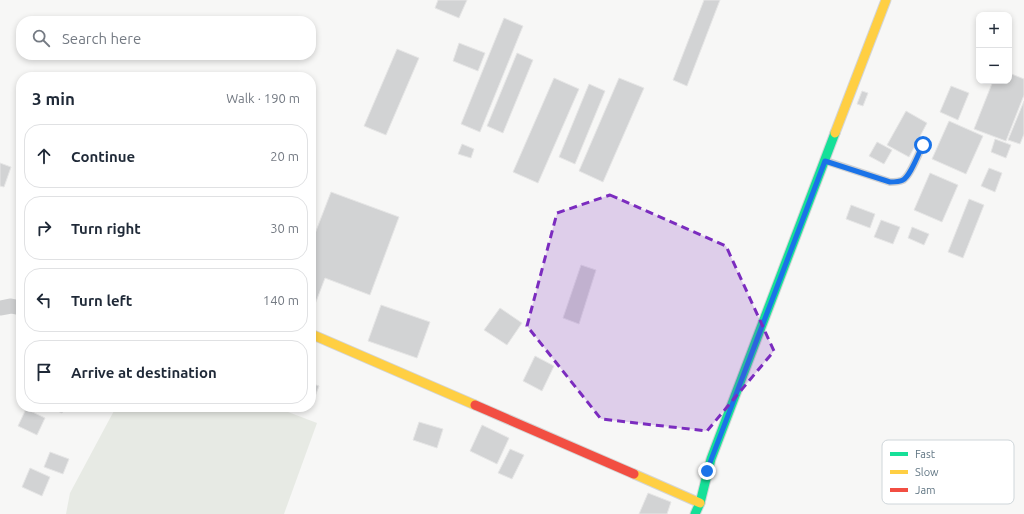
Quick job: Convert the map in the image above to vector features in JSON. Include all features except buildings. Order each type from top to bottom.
[{"type":"street","points":[[695,514],[700,503],[711,460],[886,0]]},
{"type":"street","points":[[0,308],[11,306],[16,307]]},
{"type":"street","points":[[316,336],[700,503]]},
{"type":"lane","points":[[825,161],[890,182],[898,182],[904,180],[908,175],[923,145]]},
{"type":"highlighted area","points":[[610,195],[726,246],[774,351],[707,431],[601,419],[527,326],[557,213]]},
{"type":"shaded area","points":[[113,412],[288,412],[317,423],[284,514],[66,514],[70,493]]},
{"type":"traffic: fast","points":[[695,514],[700,503],[711,459],[835,133]]},
{"type":"traffic: slow","points":[[835,133],[886,0]]},
{"type":"traffic: slow","points":[[316,336],[475,405]]},
{"type":"traffic: slow","points":[[634,474],[700,503]]},
{"type":"traffic: jam","points":[[475,405],[634,474]]},
{"type":"route","points":[[707,471],[825,161],[890,182],[898,182],[904,180],[908,175],[923,145]]}]
